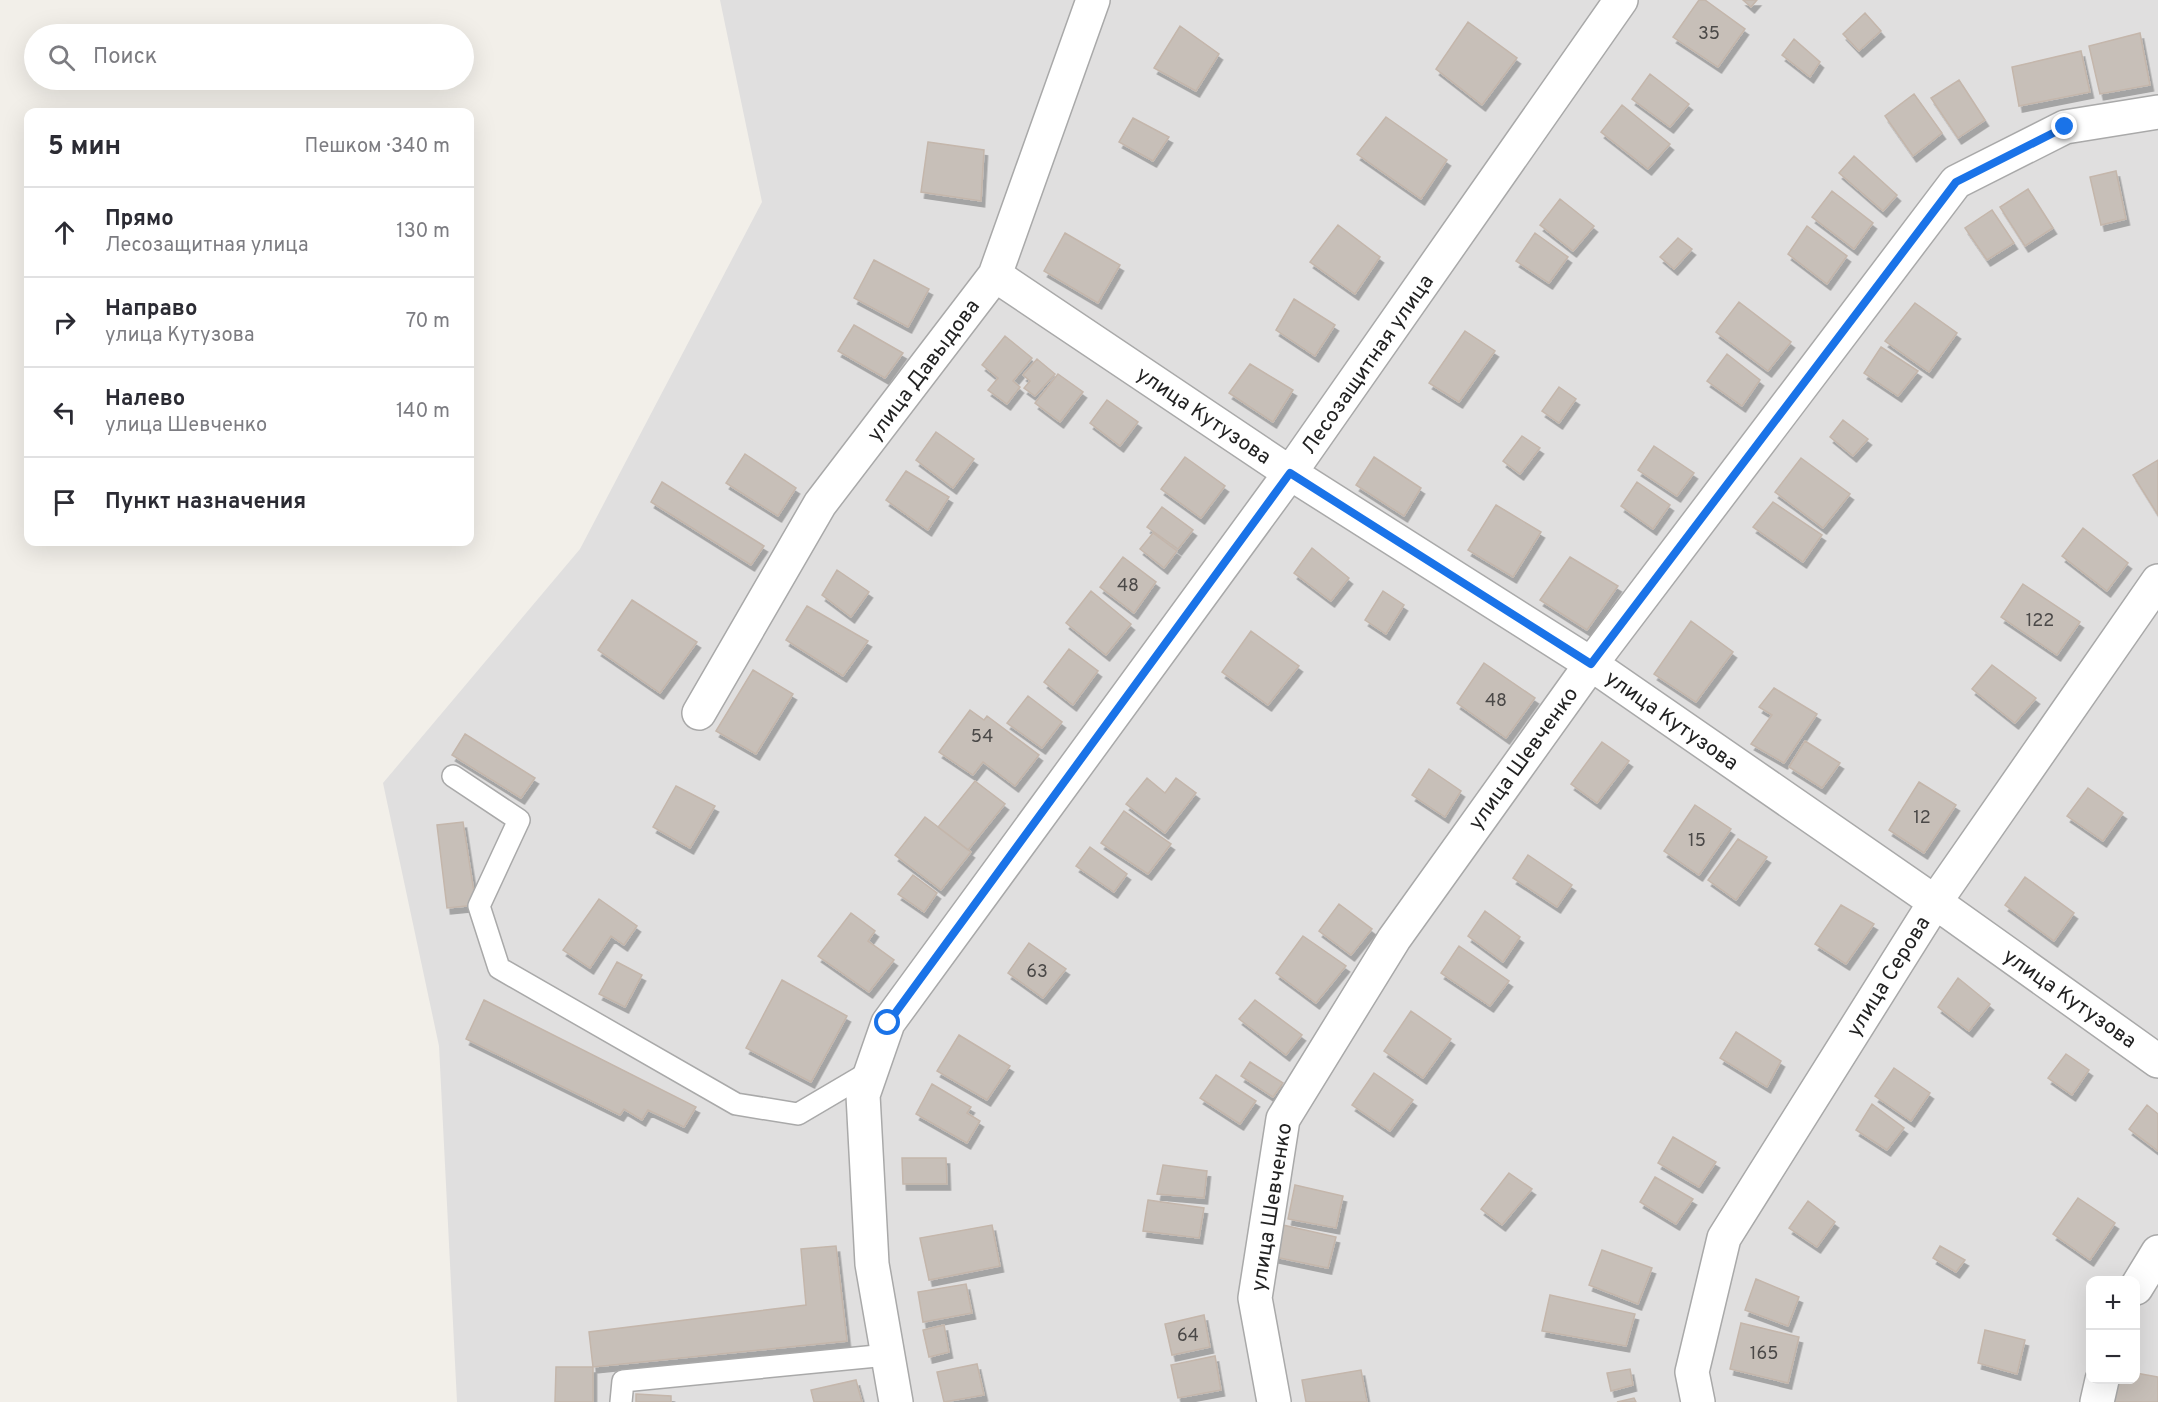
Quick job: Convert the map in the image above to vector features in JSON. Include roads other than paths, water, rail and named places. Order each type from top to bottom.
[{"type":"street","name":"улица Давыдова","points":[[699,713],[820,504],[995,275],[1093,0]]},
{"type":"street","name":"Лесозащитная улица","points":[[896,1402],[872,1263],[863,1095],[888,1023],[1290,473],[1621,0]]},
{"type":"street","name":"улица Шевченко","points":[[1274,1402],[1255,1299],[1283,1119],[1394,939],[1591,664],[1956,182],[2065,127],[2158,112]]},
{"type":"street","name":"улица Кутузова","points":[[995,275],[1290,473],[1591,664],[1935,902],[2158,1061]]},
{"type":"street","name":"улица Серова","points":[[1698,1402],[1692,1372],[1724,1238],[1935,902],[2158,581]]},
{"type":"street","points":[[2140,1281],[2158,1252]]},
{"type":"street","points":[[2097,1402],[2101,1384]]},
{"type":"lane","points":[[453,776],[519,820],[479,906],[499,968],[736,1104],[798,1114],[871,1071]]},
{"type":"lane","points":[[621,1402],[623,1381],[887,1355]]}]
